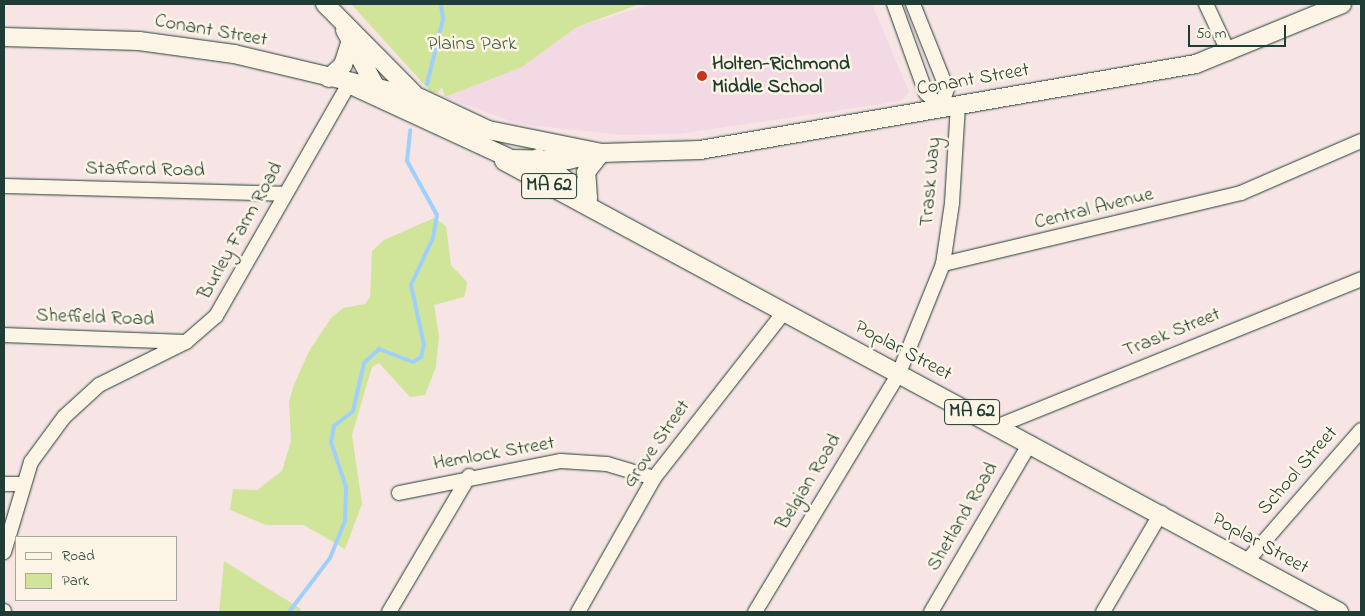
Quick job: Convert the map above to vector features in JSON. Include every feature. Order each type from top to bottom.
[{"type":"main road","points":[[325,4],[347,36],[375,89],[398,109]]},
{"type":"main road","name":"Conant Street","points":[[348,84],[495,155],[542,160],[601,154],[727,147],[949,106],[1196,64],[1229,53],[1342,4]]},
{"type":"main road","name":"Conant Street","points":[[4,36],[174,45],[234,54],[348,84],[420,98],[488,130],[601,154]]},
{"type":"main road","points":[[329,78],[343,65],[347,36]]},
{"type":"main road","points":[[347,36],[420,98]]},
{"type":"main road","name":"Poplar Street","points":[[488,130],[542,160],[605,213]]},
{"type":"main road","points":[[588,198],[586,172],[601,154]]},
{"type":"main road","name":"Poplar Street","points":[[495,155],[1161,512],[1246,562],[1339,612]]},
{"type":"street","points":[[894,4],[926,93],[949,106]]},
{"type":"street","name":"Trask Way","points":[[913,4],[947,89],[949,106],[952,204],[943,264]]},
{"type":"street","points":[[1206,4],[1229,53]]},
{"type":"street","name":"Burley Farm Road","points":[[4,552],[22,484],[31,462],[64,416],[100,385],[186,342],[216,316],[348,84]]},
{"type":"street","name":"Central Avenue","points":[[943,264],[1241,193],[1361,141]]},
{"type":"street","name":"Stafford Road","points":[[4,186],[285,194]]},
{"type":"street","points":[[899,373],[943,264]]},
{"type":"street","name":"Trask Street","points":[[998,426],[1361,279]]},
{"type":"street","name":"Grove Street","points":[[578,612],[654,478],[785,311]]},
{"type":"street","name":"Sheffield Road","points":[[4,335],[186,342]]},
{"type":"street","name":"Belgian Road","points":[[755,612],[899,373]]},
{"type":"street","name":"School Street","points":[[1246,562],[1361,430]]},
{"type":"street","name":"Shetland Road","points":[[931,612],[1030,443]]},
{"type":"street","name":"Hemlock Street","points":[[399,492],[469,476],[560,461],[606,464],[654,478]]},
{"type":"street","points":[[389,612],[469,476]]},
{"type":"street","points":[[4,484],[22,484]]},
{"type":"street","points":[[1103,612],[1161,512]]},
{"type":"shaded area","name":"Holten-Richmond Middle School","points":[[652,4],[872,4],[909,92],[901,101],[679,134],[622,135],[518,124],[445,97],[522,67],[577,27]]},
{"type":"green space","name":"Plains Park","points":[[351,4],[640,4],[577,27],[522,67],[445,97],[442,87],[438,93],[431,92]]},
{"type":"green space","points":[[434,218],[446,226],[451,265],[467,282],[466,290],[464,297],[434,305],[439,336],[436,367],[425,395],[410,397],[379,363],[372,367],[352,435],[362,504],[345,549],[304,525],[266,525],[230,510],[233,489],[257,490],[282,471],[291,441],[289,402],[293,387],[309,351],[331,318],[343,308],[365,304],[370,297],[372,251],[384,240]]},
{"type":"green space","points":[[224,561],[301,609],[300,612],[219,612]]},
{"type":"waterway","points":[[427,84],[443,19],[441,4]]},
{"type":"waterway","points":[[289,612],[330,558],[345,521],[346,487],[331,442],[334,426],[353,411],[364,363],[379,349],[413,362],[421,357],[424,345],[411,285],[433,238],[437,215],[407,161],[410,130]]},
{"type":"place","name":"Holten-Richmond Middle School","points":[[702,76]]}]
